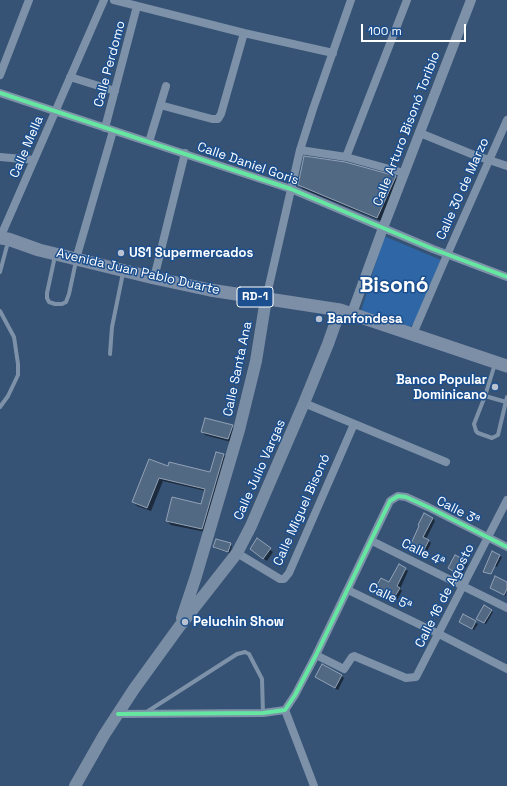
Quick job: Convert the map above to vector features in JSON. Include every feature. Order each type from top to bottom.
[{"type":"main road","name":"Avenida Juan Pablo Duarte","points":[[3,239],[124,271],[210,290],[346,312],[501,364]]},
{"type":"main road","name":"Calle Santa Ana","points":[[179,627],[196,576],[239,430],[256,361],[266,299]]},
{"type":"main road","name":"Calle Julio Vargas","points":[[179,627],[237,553],[251,526],[328,344],[346,312]]},
{"type":"main road","points":[[196,576],[212,586]]},
{"type":"main road","points":[[75,786],[118,714],[179,627]]},
{"type":"street","points":[[0,75],[29,0]]},
{"type":"street","name":"Calle Mella","points":[[3,239],[34,160],[104,0]]},
{"type":"street","points":[[114,0],[244,33],[333,53]]},
{"type":"street","name":"Calle Santa Ana","points":[[266,299],[300,150],[351,0]]},
{"type":"street","points":[[346,158],[407,0]]},
{"type":"street","name":"Calle Arturo Bisonó Toribio","points":[[346,312],[383,228],[471,0]]},
{"type":"street","name":"Calle Perdomo","points":[[76,259],[109,130],[115,91],[138,6]]},
{"type":"street","points":[[160,105],[212,119],[218,119],[221,114],[244,33]]},
{"type":"street","points":[[70,77],[115,91]]},
{"type":"street","points":[[150,142],[166,86]]},
{"type":"street","name":"Calle Daniel Goris","points":[[0,93],[291,189],[447,255],[507,277]]},
{"type":"street","name":"Calle 30 de Marzo","points":[[413,334],[507,120]]},
{"type":"street","points":[[420,133],[474,155],[507,166]]},
{"type":"street","points":[[300,150],[346,158],[404,173]]},
{"type":"street","points":[[154,278],[185,153]]},
{"type":"street","points":[[0,157],[34,160]]},
{"type":"street","points":[[304,403],[446,462]]},
{"type":"street","name":"Calle Miguel Bisonó","points":[[237,553],[280,579],[284,579],[289,573],[354,424]]},
{"type":"street","name":"Calle 3ª","points":[[372,541],[390,501],[398,496],[406,497],[428,507],[507,547]]},
{"type":"street","name":"Calle 16 de Agosto","points":[[316,656],[344,669],[354,656],[406,678],[416,678],[507,500]]},
{"type":"street","points":[[118,714],[263,713],[285,710],[295,695],[316,656],[372,541]]},
{"type":"street","name":"Calle 4ª","points":[[372,541],[507,608]]},
{"type":"street","name":"Calle 5ª","points":[[348,590],[507,669]]},
{"type":"street","points":[[285,710],[314,786]]},
{"type":"lane","points":[[0,272],[3,239]]},
{"type":"lane","points":[[56,254],[47,293],[49,302],[55,304],[62,304],[66,302],[76,259]]},
{"type":"lane","points":[[110,354],[112,327],[124,271]]},
{"type":"lane","points":[[0,311],[14,337],[18,364],[18,375],[8,396],[0,407]]},
{"type":"lane","points":[[501,364],[474,424],[474,428],[478,433],[492,438],[498,435],[500,432],[507,397]]},
{"type":"lane","points":[[486,396],[506,402]]},
{"type":"lane","points":[[143,714],[241,652],[249,654],[262,679],[263,713]]},
{"type":"shaded area","points":[[384,236],[441,260],[415,322],[410,327],[361,311]]},
{"type":"building","points":[[304,156],[345,162],[396,176],[377,218],[298,185]]},
{"type":"building","points":[[205,418],[233,425],[228,439],[201,432]]},
{"type":"building","points":[[216,452],[224,454],[202,529],[166,521],[172,497],[201,504],[205,489],[159,478],[147,508],[132,502],[149,459],[168,466],[169,462],[210,472]]},
{"type":"building","points":[[424,513],[433,518],[423,537],[429,540],[422,554],[409,548]]},
{"type":"building","points":[[257,538],[271,548],[263,559],[250,549]]},
{"type":"building","points":[[216,539],[231,543],[228,552],[213,547]]},
{"type":"building","points":[[492,551],[500,555],[491,574],[483,572]]},
{"type":"building","points":[[455,555],[467,561],[459,575],[448,568]]},
{"type":"building","points":[[399,564],[406,568],[397,586],[400,588],[394,598],[375,588],[381,578],[389,582]]},
{"type":"building","points":[[495,576],[507,582],[507,589],[504,595],[490,588]]},
{"type":"building","points":[[484,605],[492,610],[484,623],[476,619]]},
{"type":"building","points":[[463,614],[476,621],[472,629],[459,622]]},
{"type":"building","points":[[322,664],[342,675],[335,688],[315,677]]},
{"type":"cycle path","points":[[0,93],[291,189],[433,249],[507,277]]},
{"type":"cycle path","points":[[118,714],[263,713],[285,710],[295,695],[316,655],[390,501],[398,496],[406,497],[428,507],[507,547]]},
{"type":"place","name":"US1 Supermercados","points":[[121,253]]},
{"type":"place","name":"Banfondesa","points":[[319,319]]},
{"type":"place","name":"Banco Popular Dominicano","points":[[495,387]]},
{"type":"place","name":"Peluchin Show","points":[[185,622]]},
{"type":"district","name":"Bisonó","points":[[394,286]]}]
